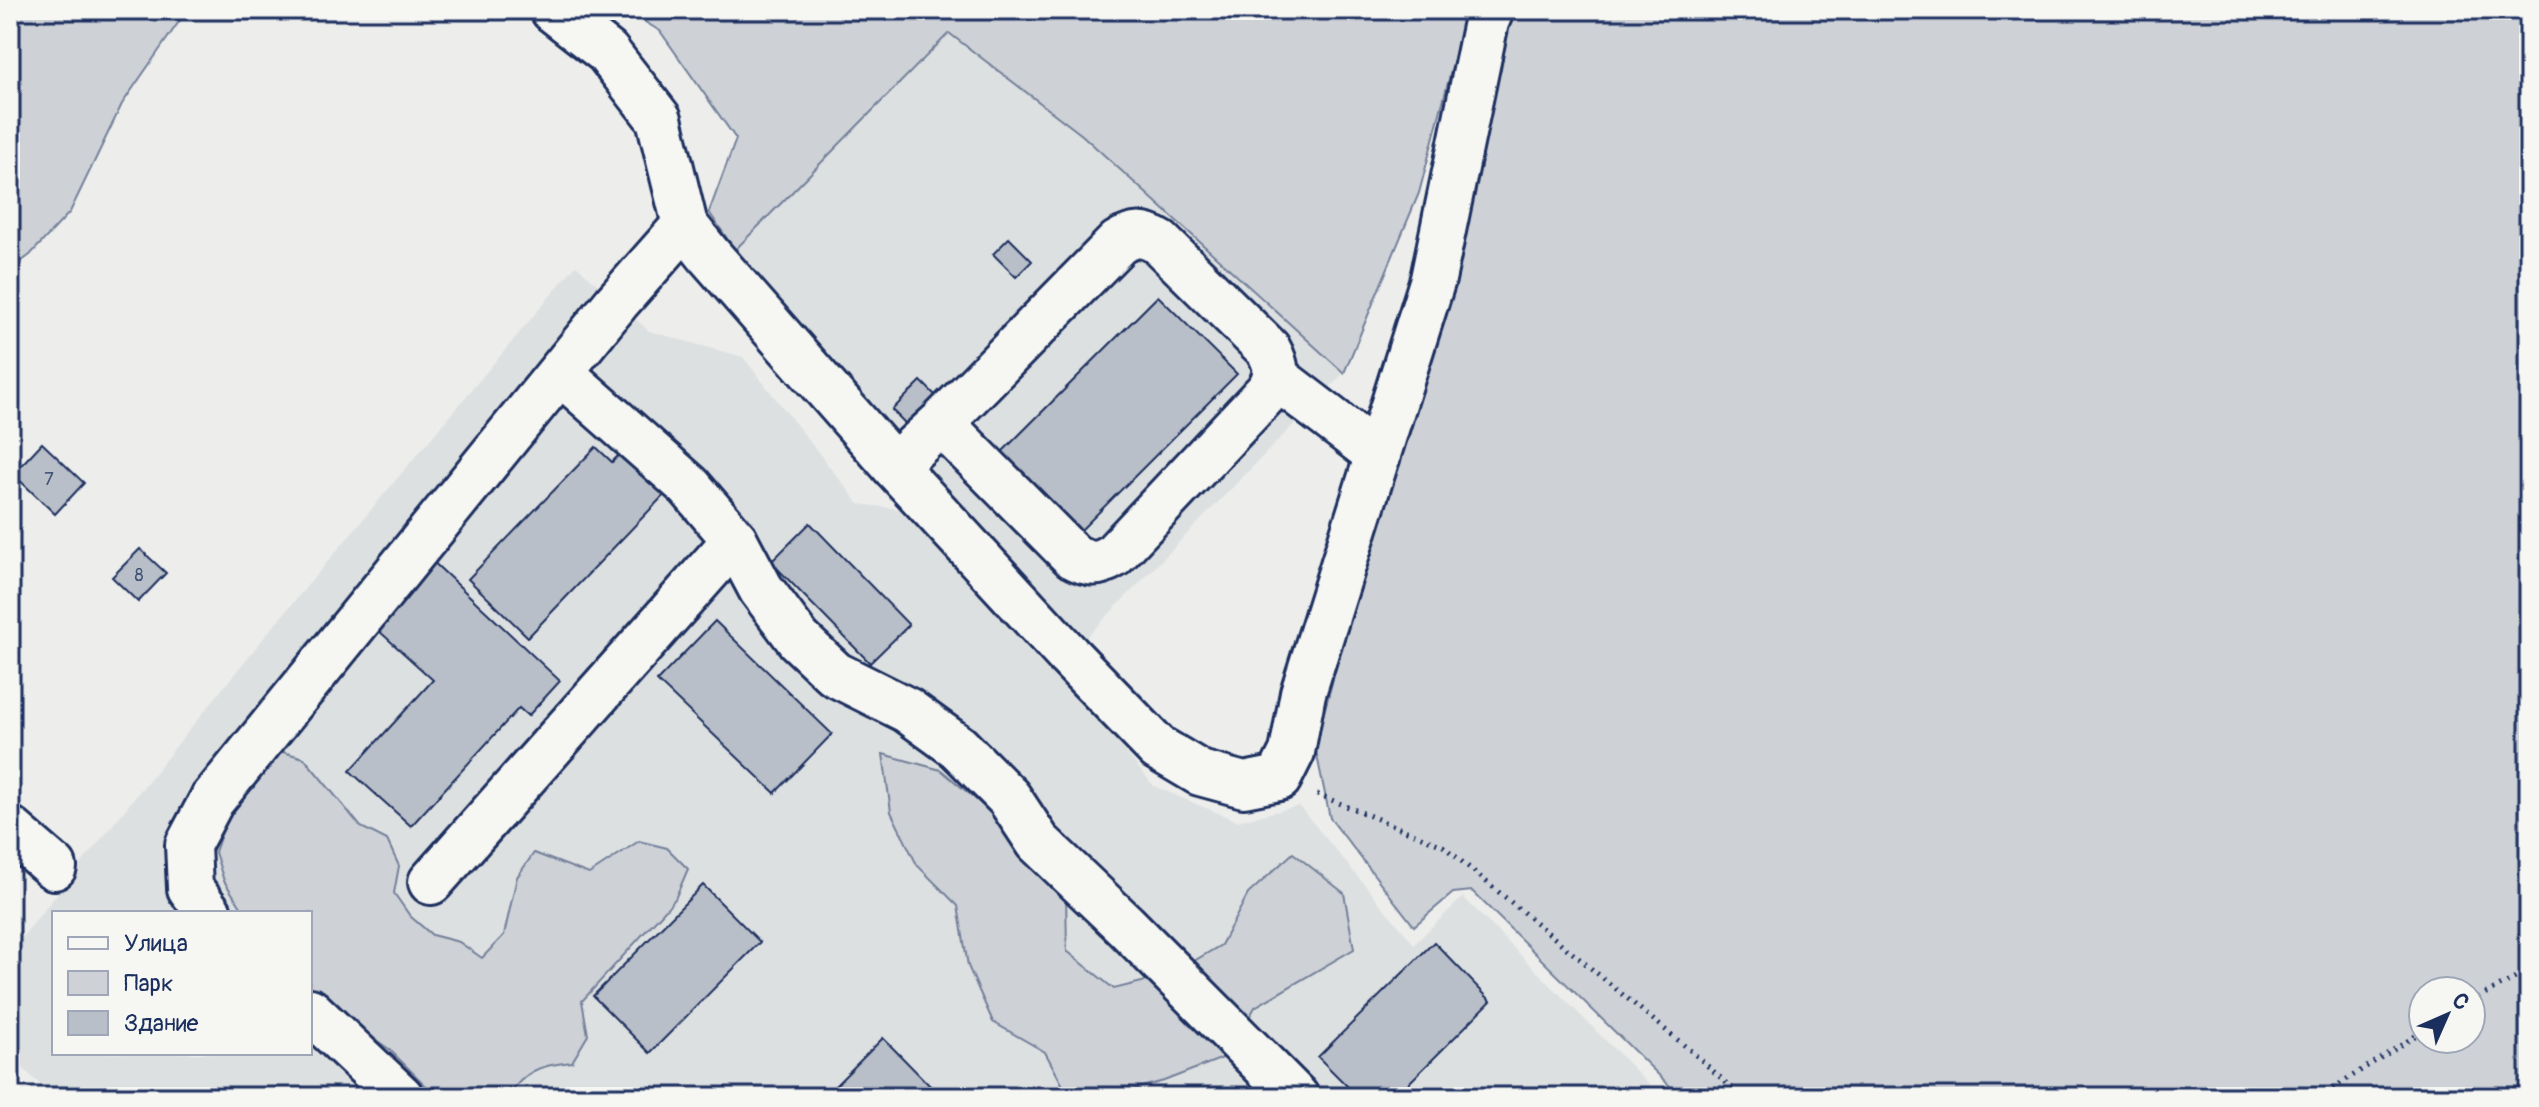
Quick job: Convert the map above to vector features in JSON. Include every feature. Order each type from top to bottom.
[{"type":"street","points":[[553,10],[607,52],[659,119],[685,225],[894,466],[1158,748],[1200,773],[1244,785],[1279,778],[1292,752],[1303,693],[1433,279],[1491,10]]},
{"type":"street","points":[[207,911],[190,888],[188,845],[212,800],[617,302],[685,225]]},
{"type":"street","points":[[894,466],[941,423],[1118,243],[1132,235],[1147,235],[1160,243],[1268,349],[1276,362],[1276,377],[1269,390],[1114,555],[1101,563],[1086,564],[1073,556],[941,423]]},
{"type":"street","points":[[561,373],[689,486],[735,540],[761,589],[799,640],[835,674],[907,710],[958,747],[1009,798],[1038,842],[1296,1097]]},
{"type":"street","points":[[1276,377],[1378,455]]},
{"type":"street","points":[[431,882],[735,540]]},
{"type":"street","points":[[10,829],[54,867]]},
{"type":"street","points":[[312,1013],[401,1097]]},
{"type":"path","points":[[1279,778],[1443,846],[1691,1051],[1742,1097]]},
{"type":"path","points":[[2487,993],[2529,971]]},
{"type":"path","points":[[2319,1097],[2407,1041]]},
{"type":"shaded area","points":[[949,33],[1082,135],[1344,373],[1081,643],[896,440],[735,250]]},
{"type":"shaded area","points":[[576,265],[649,331],[743,357],[859,504],[925,512],[1154,786],[1237,821],[1299,806],[1414,944],[1463,897],[1662,1097],[53,1097],[10,1056],[10,952],[261,641]]},
{"type":"green space","points":[[10,10],[187,10],[122,104],[70,212],[30,255],[10,270]]},
{"type":"green space","points":[[625,10],[1467,10],[1419,193],[1344,373],[1082,135],[949,33],[735,250],[709,212],[736,139],[660,31]]},
{"type":"green space","points":[[1513,10],[2529,10],[2529,1097],[1681,1097],[1472,891],[1453,893],[1414,926],[1330,818],[1315,746]]},
{"type":"green space","points":[[276,750],[304,758],[361,827],[387,840],[399,866],[394,893],[410,916],[432,935],[459,942],[482,958],[504,935],[517,877],[534,853],[589,874],[639,841],[667,848],[688,869],[675,899],[582,1001],[588,1035],[572,1062],[535,1070],[507,1097],[437,1097],[389,1049],[312,995],[312,911],[244,911],[224,881],[215,852],[235,794]]},
{"type":"green space","points":[[883,754],[941,770],[1030,845],[1066,893],[1067,951],[1114,989],[1170,975],[1221,945],[1248,894],[1293,853],[1344,893],[1354,949],[1255,1007],[1228,1056],[1164,1081],[1104,1097],[1069,1097],[1045,1052],[993,1022],[968,966],[958,906],[917,865],[891,812]]},
{"type":"building","points":[[1009,238],[1032,261],[1016,277],[993,254]]},
{"type":"building","points":[[1158,296],[1237,374],[1074,537],[996,458]]},
{"type":"building","points":[[921,381],[937,397],[908,426],[892,410]]},
{"type":"building","points":[[42,443],[84,483],[55,514],[13,474]]},
{"type":"building","points":[[596,447],[612,462],[623,451],[666,493],[528,637],[468,579]]},
{"type":"building","points":[[810,523],[909,625],[870,663],[771,562]]},
{"type":"building","points":[[140,549],[166,573],[138,602],[112,577]]},
{"type":"building","points":[[427,556],[560,681],[528,716],[519,708],[411,826],[350,771],[433,680],[367,620]]},
{"type":"building","points":[[715,621],[832,734],[775,793],[657,681]]},
{"type":"building","points":[[703,885],[760,942],[650,1053],[593,996]]},
{"type":"building","points":[[1434,942],[1491,1001],[1395,1097],[1358,1097],[1318,1057]]},
{"type":"building","points":[[883,1038],[941,1097],[824,1097]]}]
